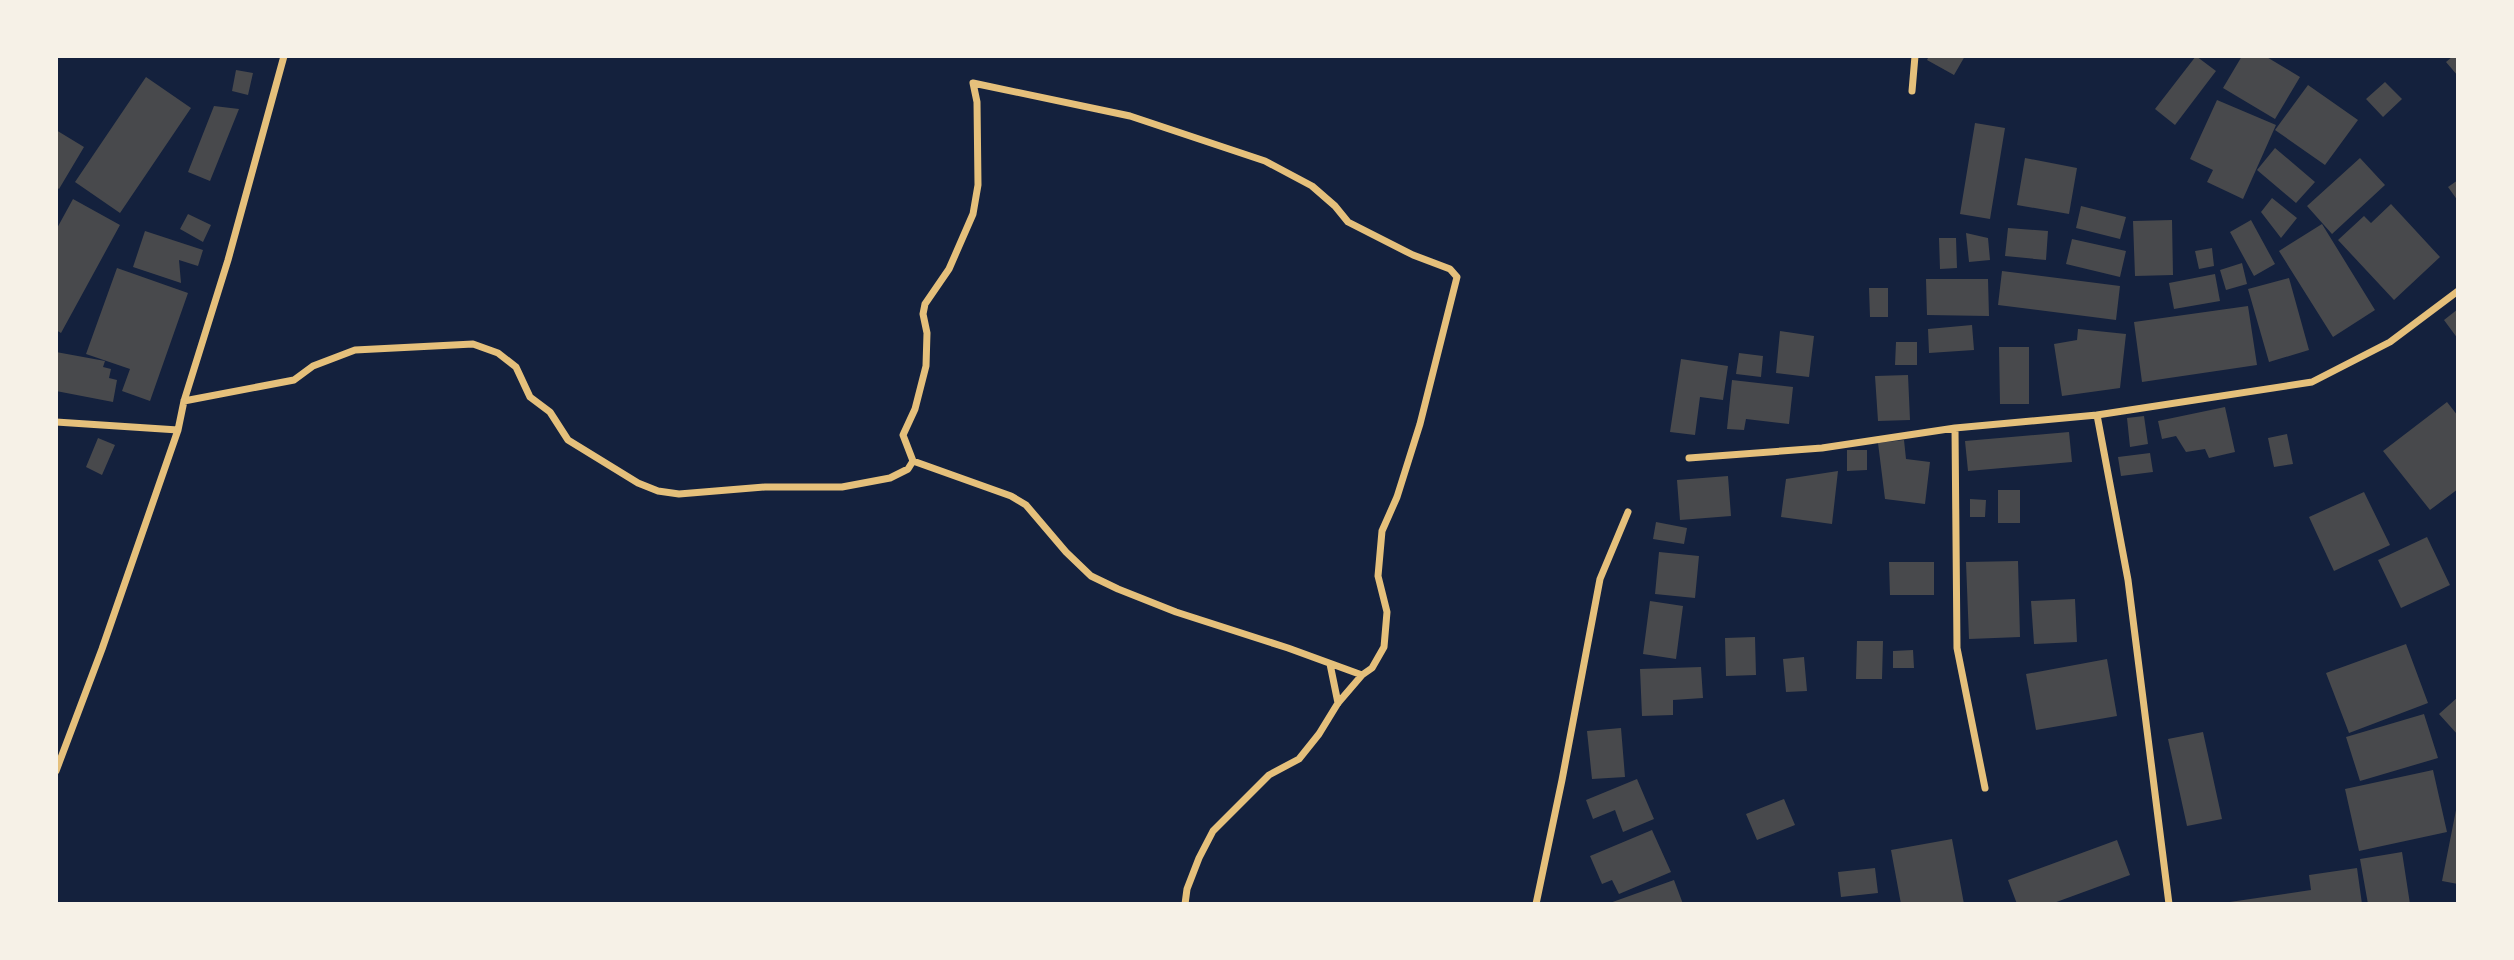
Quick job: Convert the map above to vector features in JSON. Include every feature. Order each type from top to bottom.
[{"type":"street","points":[[56,771],[102,649],[178,430],[184,401],[228,260],[284,56]]},
{"type":"street","points":[[1912,91],[1915,56]]},
{"type":"street","points":[[1185,904],[1191,879],[1213,831],[1269,775],[1299,759],[1319,734],[1338,703],[1362,675],[1372,668],[1384,647],[1387,612],[1378,576],[1382,531],[1397,496],[1420,424],[1457,277],[1450,270],[1413,255],[1349,222],[1312,186],[1265,161],[1130,116],[973,83],[977,102],[978,185],[973,214],[964,237],[949,269],[925,304],[923,314],[928,342],[926,366],[915,409],[903,435],[913,461],[1011,496],[1026,505],[1066,552],[1091,576],[1118,589],[1176,612],[1289,648],[1362,675]]},
{"type":"street","points":[[1689,458],[1822,447],[1955,428],[2096,415],[2312,382],[2390,342],[2458,291]]},
{"type":"street","points":[[184,401],[294,380],[313,366],[355,350],[473,344],[498,353],[516,368],[530,397],[550,412],[568,440],[638,483],[658,491],[679,494],[765,487],[842,488],[854,483],[870,484],[890,478],[908,469],[913,461]]},
{"type":"street","points":[[2096,415],[2128,580],[2169,904]]},
{"type":"street","points":[[56,422],[178,430]]},
{"type":"street","points":[[1955,428],[1957,648],[1985,788]]},
{"type":"street","points":[[1536,904],[1600,579],[1628,512]]},
{"type":"street","points":[[1330,664],[1338,703]]},
{"type":"building","points":[[1929,56],[1965,56],[1954,75],[1927,60]]},
{"type":"building","points":[[2196,56],[2216,71],[2175,125],[2155,109]]},
{"type":"building","points":[[2242,56],[2265,56],[2300,77],[2275,119],[2223,88]]},
{"type":"building","points":[[2453,56],[2458,56],[2458,76],[2446,62]]},
{"type":"building","points":[[236,70],[253,73],[248,95],[232,91]]},
{"type":"building","points":[[146,77],[191,108],[120,213],[75,182]]},
{"type":"building","points":[[2385,82],[2402,99],[2383,117],[2366,99]]},
{"type":"building","points":[[2308,85],[2358,120],[2325,165],[2275,130]]},
{"type":"building","points":[[2217,100],[2276,125],[2243,199],[2207,182],[2213,170],[2190,159]]},
{"type":"building","points":[[214,106],[239,109],[210,181],[188,172]]},
{"type":"building","points":[[1975,123],[2005,128],[1990,219],[1960,214]]},
{"type":"building","points":[[56,130],[84,147],[59,189],[56,187]]},
{"type":"building","points":[[2275,148],[2315,182],[2296,203],[2257,170]]},
{"type":"building","points":[[2025,158],[2077,168],[2069,214],[2017,205]]},
{"type":"building","points":[[2360,158],[2385,185],[2332,234],[2307,206]]},
{"type":"building","points":[[2458,180],[2458,201],[2448,187]]},
{"type":"building","points":[[2272,198],[2297,218],[2281,238],[2261,212]]},
{"type":"building","points":[[73,199],[120,225],[61,333],[56,330],[56,230]]},
{"type":"building","points":[[2391,204],[2440,257],[2394,300],[2338,240],[2364,216],[2371,223]]},
{"type":"building","points":[[2081,206],[2126,217],[2120,239],[2076,228]]},
{"type":"building","points":[[188,214],[211,225],[203,242],[180,229]]},
{"type":"building","points":[[2172,220],[2173,275],[2135,276],[2133,221]]},
{"type":"building","points":[[2251,220],[2275,264],[2254,276],[2230,232]]},
{"type":"building","points":[[2322,224],[2375,310],[2333,337],[2279,251]]},
{"type":"building","points":[[2008,228],[2048,231],[2046,260],[2005,256]]},
{"type":"building","points":[[145,231],[203,250],[198,266],[179,260],[181,283],[133,267]]},
{"type":"building","points":[[1966,233],[1988,238],[1990,260],[1969,262]]},
{"type":"building","points":[[1939,238],[1956,238],[1957,268],[1940,269]]},
{"type":"building","points":[[2072,239],[2126,251],[2120,277],[2066,264]]},
{"type":"building","points":[[2212,248],[2214,266],[2199,269],[2195,251]]},
{"type":"building","points":[[2242,263],[2247,284],[2226,290],[2220,270]]},
{"type":"building","points":[[117,268],[188,293],[150,401],[122,391],[130,369],[86,354]]},
{"type":"building","points":[[2002,271],[2120,286],[2116,320],[1998,305]]},
{"type":"building","points":[[2215,274],[2220,301],[2174,309],[2169,283]]},
{"type":"building","points":[[2289,278],[2309,350],[2269,362],[2248,289]]},
{"type":"building","points":[[1926,279],[1988,279],[1989,316],[1927,315]]},
{"type":"building","points":[[1869,288],[1888,288],[1888,317],[1870,317]]},
{"type":"building","points":[[2248,306],[2257,365],[2142,382],[2134,322]]},
{"type":"building","points":[[2458,309],[2458,339],[2444,320]]},
{"type":"building","points":[[1972,325],[1974,350],[1929,353],[1928,329]]},
{"type":"building","points":[[2078,329],[2126,334],[2120,388],[2062,396],[2054,344],[2077,340]]},
{"type":"building","points":[[1780,331],[1814,336],[1809,377],[1776,373]]},
{"type":"building","points":[[1896,342],[1917,342],[1917,365],[1895,365]]},
{"type":"building","points":[[1999,347],[2029,347],[2029,404],[2000,404]]},
{"type":"building","points":[[56,352],[105,361],[103,367],[111,369],[109,378],[117,380],[113,402],[56,391]]},
{"type":"building","points":[[1739,353],[1763,356],[1761,377],[1736,374]]},
{"type":"building","points":[[1681,359],[1728,366],[1723,400],[1700,397],[1695,435],[1670,432]]},
{"type":"building","points":[[1908,375],[1910,420],[1878,421],[1875,376]]},
{"type":"building","points":[[1732,380],[1793,387],[1789,424],[1746,419],[1744,430],[1727,429]]},
{"type":"building","points":[[2447,402],[2458,416],[2458,489],[2430,510],[2383,451]]},
{"type":"building","points":[[2225,407],[2235,452],[2209,458],[2205,449],[2186,452],[2176,436],[2162,439],[2158,421]]},
{"type":"building","points":[[2144,416],[2148,444],[2130,447],[2127,418]]},
{"type":"building","points":[[2069,432],[2072,462],[1968,471],[1965,441]]},
{"type":"building","points":[[2287,434],[2293,464],[2274,467],[2268,438]]},
{"type":"building","points":[[98,438],[115,445],[102,475],[86,467]]},
{"type":"building","points":[[1904,440],[1906,459],[1930,462],[1925,504],[1885,499],[1878,443]]},
{"type":"building","points":[[1847,450],[1867,450],[1867,470],[1847,471]]},
{"type":"building","points":[[2150,453],[2153,472],[2121,476],[2118,457]]},
{"type":"building","points":[[1838,471],[1832,524],[1781,517],[1786,479]]},
{"type":"building","points":[[1728,476],[1731,516],[1680,520],[1677,480]]},
{"type":"building","points":[[1998,490],[2020,490],[2020,523],[1998,523]]},
{"type":"building","points":[[2364,492],[2390,545],[2334,571],[2309,517]]},
{"type":"building","points":[[1970,499],[1986,500],[1985,517],[1970,517]]},
{"type":"building","points":[[1656,522],[1687,528],[1684,544],[1653,539]]},
{"type":"building","points":[[2427,537],[2450,585],[2401,608],[2378,560]]},
{"type":"building","points":[[1659,552],[1699,556],[1695,598],[1655,594]]},
{"type":"building","points":[[2018,561],[2020,637],[1969,639],[1966,562]]},
{"type":"building","points":[[1889,562],[1934,562],[1934,595],[1890,595]]},
{"type":"building","points":[[2075,599],[2077,642],[2034,644],[2031,601]]},
{"type":"building","points":[[1650,601],[1683,606],[1676,659],[1643,654]]},
{"type":"building","points":[[1755,637],[1756,675],[1726,676],[1725,638]]},
{"type":"building","points":[[1857,641],[1883,641],[1882,679],[1856,679]]},
{"type":"building","points":[[2406,644],[2428,703],[2349,733],[2326,673]]},
{"type":"building","points":[[1913,650],[1914,668],[1893,668],[1893,651]]},
{"type":"building","points":[[1804,657],[1807,691],[1786,692],[1783,659]]},
{"type":"building","points":[[2107,659],[2117,716],[2036,730],[2026,674]]},
{"type":"building","points":[[1701,667],[1703,698],[1673,700],[1673,715],[1642,716],[1640,669]]},
{"type":"building","points":[[2458,697],[2458,735],[2439,714]]},
{"type":"building","points":[[2424,714],[2438,758],[2360,781],[2346,737]]},
{"type":"building","points":[[1621,728],[1625,777],[1592,779],[1587,731]]},
{"type":"building","points":[[2203,732],[2222,819],[2187,826],[2168,739]]},
{"type":"building","points":[[2433,770],[2447,832],[2359,851],[2345,789]]},
{"type":"building","points":[[1637,779],[1654,819],[1623,832],[1615,810],[1593,819],[1586,800]]},
{"type":"building","points":[[1784,799],[1795,825],[1757,840],[1746,814]]},
{"type":"building","points":[[2458,805],[2458,884],[2442,881]]},
{"type":"building","points":[[1652,830],[1671,872],[1619,894],[1612,880],[1602,884],[1590,856]]},
{"type":"building","points":[[1952,839],[1964,904],[1901,904],[1891,850]]},
{"type":"building","points":[[2117,840],[2130,875],[2051,904],[2017,904],[2008,880]]},
{"type":"building","points":[[2402,852],[2410,904],[2368,904],[2360,859]]},
{"type":"building","points":[[1875,868],[1878,893],[1841,897],[1838,872]]},
{"type":"building","points":[[2357,868],[2362,904],[2216,904],[2311,890],[2309,875]]},
{"type":"building","points":[[1674,880],[1683,904],[1607,904]]}]
